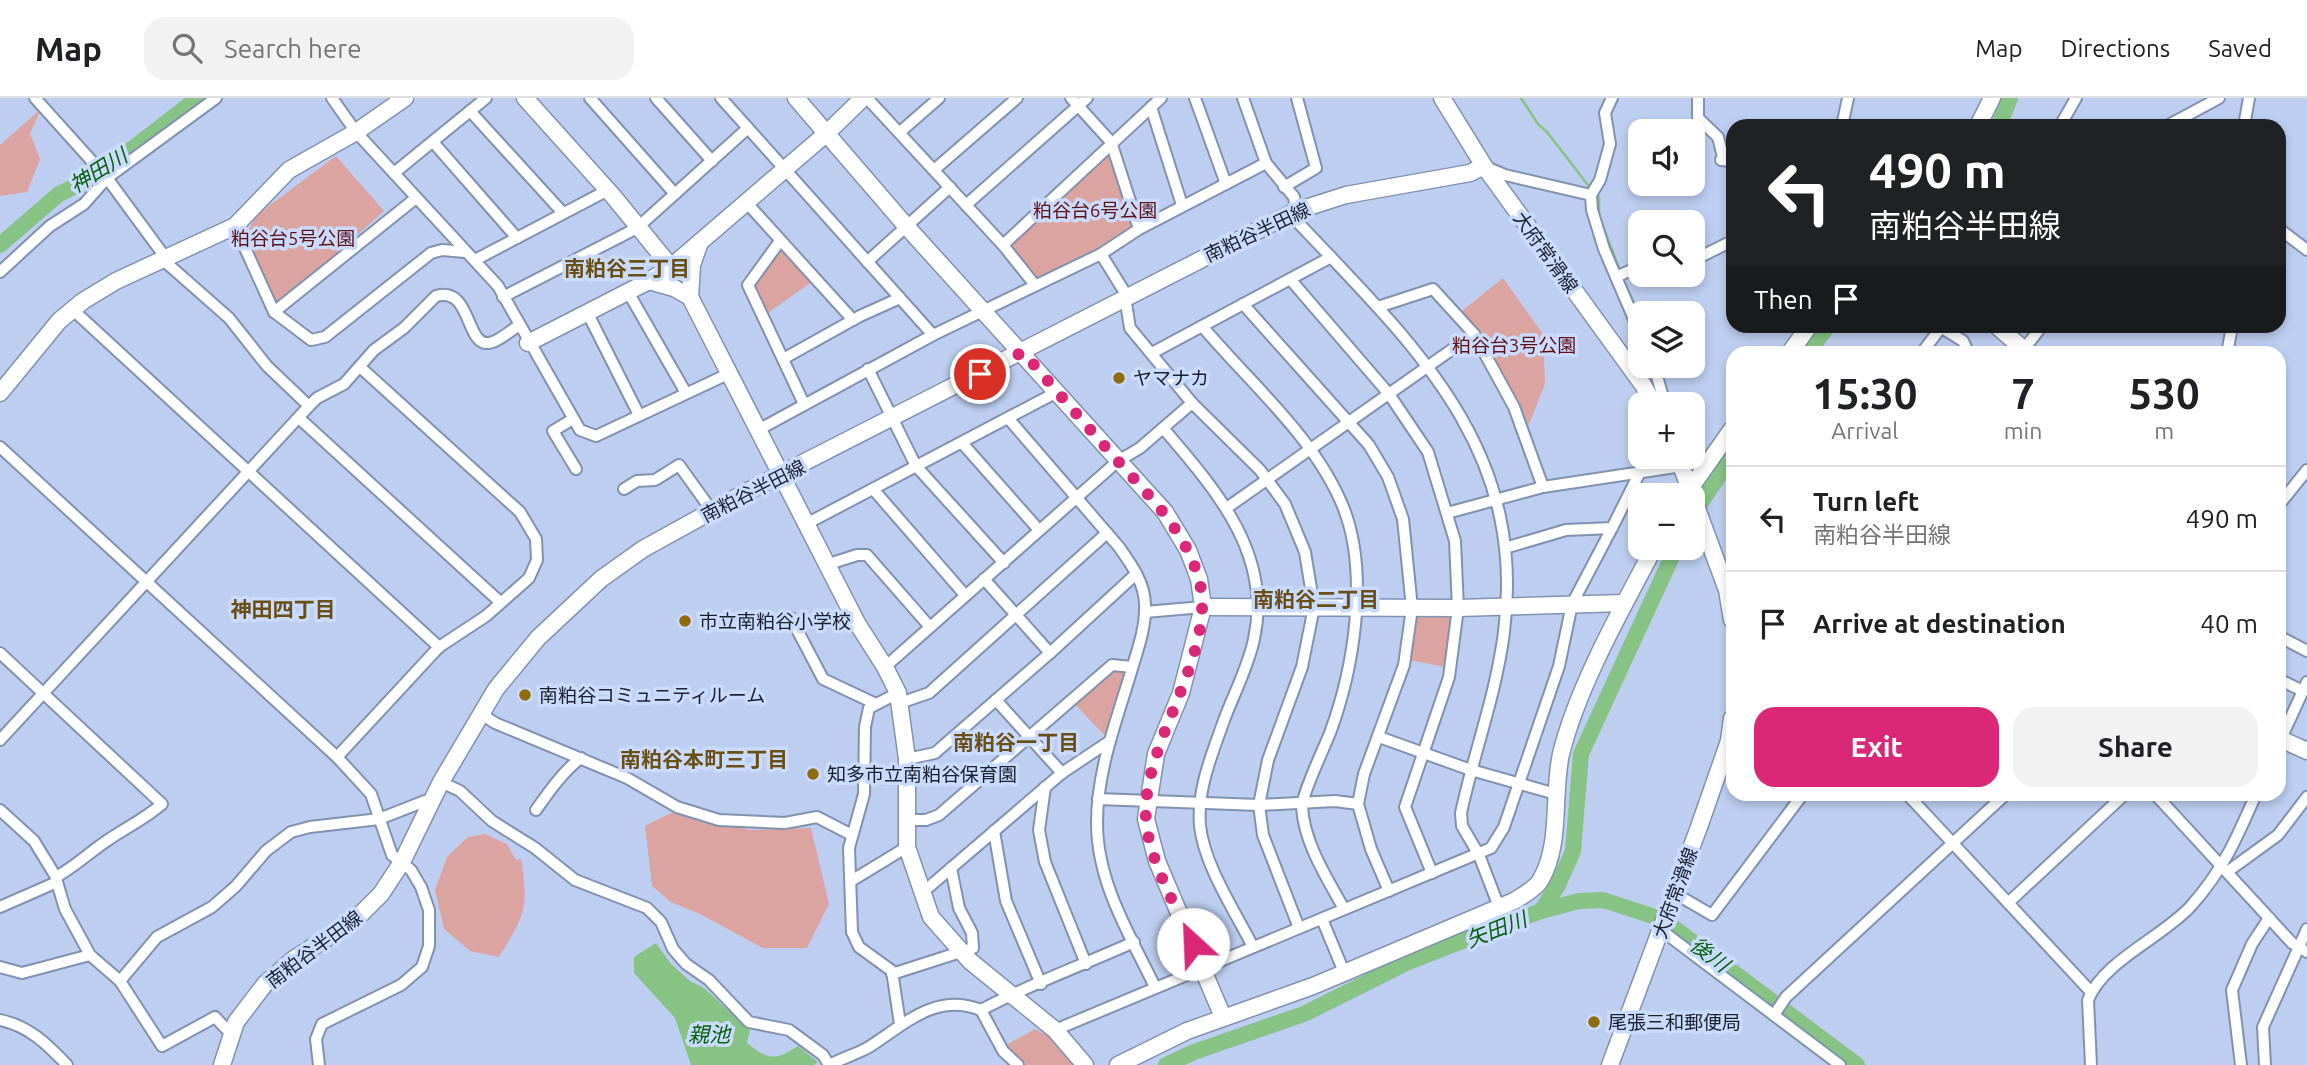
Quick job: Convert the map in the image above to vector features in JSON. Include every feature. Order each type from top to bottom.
[{"type":"street","points":[[36,98],[107,178],[163,258],[229,318],[267,366],[309,406]]},
{"type":"street","points":[[0,272],[50,226],[84,204],[107,178],[216,98]]},
{"type":"street","points":[[332,98],[356,132],[498,286],[518,326],[580,430],[596,436],[728,374]]},
{"type":"street","points":[[0,393],[72,309],[100,290],[235,226],[289,170],[356,132],[405,98]]},
{"type":"street","points":[[394,173],[486,98]]},
{"type":"street","points":[[525,98],[608,190],[671,267]]},
{"type":"street","points":[[590,98],[676,194]]},
{"type":"street","points":[[656,98],[712,161]]},
{"type":"street","points":[[722,98],[933,335]]},
{"type":"street","points":[[796,98],[907,227],[1023,352],[1165,512],[1188,550],[1199,579],[1203,607],[1181,693],[1156,754],[1147,800],[1149,836],[1223,1017]]},
{"type":"street","points":[[528,343],[671,267],[865,98],[900,132],[1003,245],[1035,285]]},
{"type":"street","points":[[900,132],[939,98]]},
{"type":"street","points":[[934,170],[1017,98]]},
{"type":"street","points":[[1003,245],[1161,98]]},
{"type":"street","points":[[1195,98],[1226,184]]},
{"type":"street","points":[[1243,98],[1266,163],[1294,197],[1293,212],[1429,366],[1477,444],[1497,499],[1505,548],[1506,604],[1491,708],[1471,770],[1461,813],[1462,826],[1479,855],[1499,907]]},
{"type":"street","points":[[1284,187],[1316,169],[1297,98]]},
{"type":"street","name":"大府常滑線","points":[[1442,98],[1483,166],[1647,392]]},
{"type":"street","points":[[1612,98],[1605,113],[1610,145],[1600,180],[1591,195],[1595,224],[1628,305]]},
{"type":"street","points":[[1698,98],[1698,118],[1718,137],[1723,156],[1721,160],[1726,160]]},
{"type":"street","points":[[1844,119],[1848,98]]},
{"type":"street","points":[[1982,119],[1992,98]]},
{"type":"street","points":[[2064,119],[2076,98]]},
{"type":"street","points":[[2180,119],[2219,98]]},
{"type":"street","points":[[2245,119],[2249,98]]},
{"type":"street","points":[[966,205],[1079,101],[1111,142],[1139,229]]},
{"type":"street","points":[[1151,107],[1182,205]]},
{"type":"street","points":[[470,111],[564,213]]},
{"type":"street","points":[[503,297],[637,228],[748,128]]},
{"type":"street","points":[[433,142],[517,238]]},
{"type":"street","points":[[758,430],[933,335],[1101,254],[1182,205],[1266,163]]},
{"type":"street","points":[[1483,166],[1506,175],[1591,195]]},
{"type":"street","name":"南粕谷半田線","points":[[222,1065],[231,1034],[244,1009],[265,984],[294,960],[367,909],[402,862],[430,802],[480,713],[525,653],[580,597],[643,550],[712,511],[1293,212],[1346,195],[1470,173],[1483,166]]},
{"type":"street","points":[[867,262],[950,187]]},
{"type":"street","points":[[475,260],[608,190]]},
{"type":"street","points":[[274,312],[416,198]]},
{"type":"street","points":[[746,202],[853,320]]},
{"type":"street","points":[[235,226],[274,312],[304,337],[318,340],[432,253],[442,250],[465,252]]},
{"type":"street","points":[[2286,234],[2307,250]]},
{"type":"street","points":[[780,241],[748,285],[804,404]]},
{"type":"street","points":[[700,242],[692,265],[690,297],[858,624],[886,667],[899,698],[907,760],[906,847],[931,917],[963,953],[1055,1030],[1085,1065]]},
{"type":"street","points":[[1705,254],[1726,244]]},
{"type":"street","points":[[1101,254],[1126,296],[1130,328],[1192,402],[1267,480],[1285,504],[1300,536],[1314,607],[1302,667],[1268,760],[1259,805],[1262,835],[1299,928]]},
{"type":"street","points":[[1152,353],[1331,257]]},
{"type":"street","points":[[1616,277],[1628,272]]},
{"type":"street","points":[[1290,279],[1389,394],[1428,452],[1455,541],[1458,608],[1449,677],[1405,807],[1432,873]]},
{"type":"street","points":[[649,281],[674,288],[690,297]]},
{"type":"street","points":[[1378,307],[1433,289],[1474,334],[1514,407],[1543,487]]},
{"type":"street","points":[[628,292],[686,393]]},
{"type":"street","points":[[0,740],[309,406],[317,398],[344,384],[374,350],[404,328],[422,306],[441,294],[449,295],[463,307],[476,337],[483,342],[491,343],[518,326]]},
{"type":"street","points":[[783,359],[853,320],[900,298]]},
{"type":"street","points":[[1243,304],[1349,422],[1382,466],[1401,513],[1412,608],[1404,665],[1364,774],[1358,804],[1371,849],[1389,891]]},
{"type":"street","points":[[72,309],[439,647]]},
{"type":"street","points":[[587,313],[639,415]]},
{"type":"street","points":[[1202,326],[1310,450],[1330,479],[1354,542],[1355,634],[1334,721],[1302,802],[1308,836],[1344,909]]},
{"type":"street","points":[[1951,333],[1963,341],[1965,346]]},
{"type":"street","points":[[2005,333],[2021,346]]},
{"type":"street","points":[[1228,507],[1474,334]]},
{"type":"street","points":[[337,757],[439,647],[517,592],[536,567],[537,547],[532,528],[494,488],[360,367]]},
{"type":"street","points":[[868,369],[916,466],[1004,563]]},
{"type":"street","points":[[1643,385],[1651,383],[1653,378]]},
{"type":"street","points":[[808,523],[1057,392]]},
{"type":"street","points":[[886,667],[1118,461],[1163,428],[1192,402]]},
{"type":"street","points":[[299,418],[500,602]]},
{"type":"street","points":[[1008,418],[1078,496],[1107,533],[1136,574],[1146,603],[1132,667],[1100,776],[1098,799],[1100,852],[1107,888],[1155,987]]},
{"type":"street","points":[[573,419],[553,431],[576,469]]},
{"type":"street","points":[[1163,428],[1228,507],[1245,539],[1255,578],[1255,637],[1204,777],[1200,803],[1200,828],[1207,851],[1253,947]]},
{"type":"street","points":[[1696,483],[1726,438]]},
{"type":"street","points":[[962,444],[1039,530]]},
{"type":"street","points":[[0,447],[337,757],[371,794],[392,855],[402,862],[421,887],[429,910],[426,958],[422,967],[401,985],[322,1024],[316,1039],[318,1065]]},
{"type":"street","points":[[624,488],[637,481],[655,480],[679,465],[712,511]]},
{"type":"street","points":[[1447,513],[1543,487],[1639,474],[1656,469]]},
{"type":"street","points":[[2286,496],[2307,471]]},
{"type":"street","points":[[1055,1030],[1479,855],[1497,841],[1559,666],[1572,604],[1639,474]]},
{"type":"street","points":[[873,489],[965,596]]},
{"type":"street","points":[[1705,527],[1726,579]]},
{"type":"street","points":[[1505,548],[1566,530],[1612,528]]},
{"type":"street","points":[[900,1024],[892,974],[885,964],[859,947],[852,932],[849,848],[863,794],[865,727],[869,708],[899,698],[929,693],[1107,533]]},
{"type":"street","points":[[829,564],[857,555],[867,555],[930,627]]},
{"type":"street","points":[[1118,1065],[1223,1017],[1289,995],[1499,907],[1532,890],[1540,881],[1553,830],[1562,751],[1600,653],[1648,560]]},
{"type":"street","points":[[907,760],[935,753],[1136,574]]},
{"type":"street","points":[[984,579],[1050,653]]},
{"type":"street","points":[[1145,612],[1203,607],[1458,608],[1506,604],[1625,603]]},
{"type":"street","points":[[791,618],[823,679],[876,704]]},
{"type":"street","points":[[2286,640],[2307,651]]},
{"type":"street","points":[[0,653],[162,804],[145,819],[109,838],[89,857],[56,880],[0,907]]},
{"type":"street","points":[[907,820],[926,820],[939,815],[1112,665],[1132,667]]},
{"type":"street","points":[[2286,681],[2305,687],[2286,727]]},
{"type":"street","points":[[996,700],[1062,773]]},
{"type":"street","points":[[2295,709],[2307,713]]},
{"type":"street","points":[[480,713],[495,723],[641,785],[677,807],[719,820],[785,823],[817,817],[852,835]]},
{"type":"street","points":[[1379,737],[1471,770],[1556,794]]},
{"type":"street","points":[[922,893],[1062,773],[1110,741]]},
{"type":"street","points":[[2286,744],[2307,751]]},
{"type":"street","name":"大府常滑線","points":[[1611,1065],[1726,750]]},
{"type":"street","points":[[536,810],[557,786],[570,765],[581,758]]},
{"type":"street","points":[[441,782],[460,791],[492,821],[535,848],[575,880],[647,908],[661,922],[673,949],[686,964],[709,980],[749,1021],[789,1030],[822,1055],[830,1065],[867,1048],[921,1012],[945,1005],[962,1004],[981,1010],[1003,1051],[1018,1065]]},
{"type":"street","points":[[1045,787],[1039,830],[1045,862],[1086,964]]},
{"type":"street","points":[[2091,1065],[2088,1000],[2099,981],[2191,906],[2225,870],[2278,835],[2307,797]]},
{"type":"street","points":[[1098,799],[1259,805],[1302,802],[1358,804]]},
{"type":"street","points":[[120,981],[157,937],[212,907],[236,886],[266,851],[291,832],[379,819],[425,801],[430,802]]},
{"type":"street","points":[[1675,894],[1712,915],[1798,801]]},
{"type":"street","points":[[1913,801],[2091,992]]},
{"type":"street","points":[[1774,1015],[1786,998],[1998,801]]},
{"type":"street","points":[[2008,903],[2117,801]]},
{"type":"street","points":[[2161,801],[2269,918],[2303,950]]},
{"type":"street","points":[[2225,870],[2253,801]]},
{"type":"street","points":[[0,810],[34,841],[56,880],[65,909],[90,955],[120,981],[162,1046],[215,1017],[231,1034]]},
{"type":"street","points":[[994,831],[1006,901],[1041,984]]},
{"type":"street","points":[[851,881],[906,847]]},
{"type":"street","points":[[892,974],[973,948],[972,933],[959,908],[951,868]]},
{"type":"street","points":[[2241,1065],[2232,990],[2252,944],[2269,918]]},
{"type":"street","points":[[1322,919],[1344,972]]},
{"type":"street","points":[[2265,1065],[2263,1027],[2303,950],[2307,929]]},
{"type":"street","points":[[1661,930],[1840,1065]]},
{"type":"street","points":[[981,1010],[1012,993],[1041,984],[1133,942]]},
{"type":"street","points":[[0,967],[22,973],[90,955]]},
{"type":"street","points":[[0,1020],[19,1025],[36,1035],[67,1065]]},
{"type":"green space","points":[[41,109],[30,134],[40,159],[27,192],[0,196],[0,145]]},
{"type":"green space","name":"粕谷台6号公園","points":[[1111,142],[1139,229],[1035,285],[1003,245]]},
{"type":"green space","name":"粕谷台5号公園","points":[[336,156],[384,211],[281,303],[274,304],[246,233],[258,214]]},
{"type":"green space","points":[[780,241],[816,279],[762,317],[748,285]]},
{"type":"green space","name":"粕谷台3号公園","points":[[1503,278],[1543,334],[1545,384],[1525,434],[1514,407],[1457,315]]},
{"type":"green space","points":[[1412,608],[1458,608],[1450,668],[1405,659]]},
{"type":"green space","points":[[1112,665],[1132,667],[1110,741],[1071,700]]},
{"type":"green space","points":[[705,812],[749,830],[811,828],[829,904],[807,948],[763,948],[700,914],[671,902],[652,886],[645,826],[671,813]]},
{"type":"green space","points":[[485,834],[507,844],[516,860],[521,859],[525,889],[523,911],[515,931],[499,957],[470,951],[444,929],[435,890],[447,857],[468,837]]},
{"type":"green space","points":[[1035,1029],[1051,1038],[1079,1065],[1024,1065],[1003,1047]]},
{"type":"water","name":"親池","points":[[656,943],[671,964],[690,981],[704,988],[750,1030],[747,1043],[754,1049],[766,1055],[777,1056],[798,1046],[818,1062],[814,1065],[691,1065],[675,1018],[634,973],[634,957]]},
{"type":"waterway","name":"神田川","points":[[0,245],[59,194],[97,176],[198,98]]},
{"type":"waterway","points":[[1521,98],[1538,124],[1591,189]]},
{"type":"waterway","name":"矢田川","points":[[2002,119],[2010,98]]},
{"type":"waterway","points":[[1596,194],[1599,197],[1599,216],[1621,273]]},
{"type":"waterway","points":[[1623,279],[1633,301]]},
{"type":"waterway","name":"矢田川","points":[[1813,346],[1823,333]]},
{"type":"waterway","name":"矢田川","points":[[1705,496],[1726,465]]},
{"type":"waterway","name":"矢田川","points":[[1541,911],[1558,885],[1573,851],[1581,754],[1670,560]]},
{"type":"waterway","name":"矢田川","points":[[1166,1065],[1194,1052],[1304,1014],[1406,963],[1541,911],[1579,901],[1603,900],[1662,919],[1857,1065]]},
{"type":"place","name":"ヤマナカ","points":[[1119,378]]},
{"type":"place","name":"市立南粕谷小学校","points":[[685,621]]},
{"type":"place","name":"南粕谷コミュニティルーム","points":[[525,695]]},
{"type":"place","name":"知多市立南粕谷保育園","points":[[813,774]]},
{"type":"place","name":"尾張三和郵便局","points":[[1594,1022]]},
{"type":"district","name":"南粕谷三丁目","points":[[627,268]]},
{"type":"district","name":"南粕谷二丁目","points":[[1316,599]]},
{"type":"district","name":"神田四丁目","points":[[283,609]]},
{"type":"district","name":"南粕谷一丁目","points":[[1016,742]]},
{"type":"district","name":"南粕谷本町三丁目","points":[[704,759]]},
{"type":"route","points":[[980,374],[1023,352],[1165,512],[1188,550],[1199,579],[1203,607],[1191,662],[1156,754],[1146,819],[1157,861],[1193,944]]},
{"type":"water label","name":"後川","points":[[1710,954]]}]
